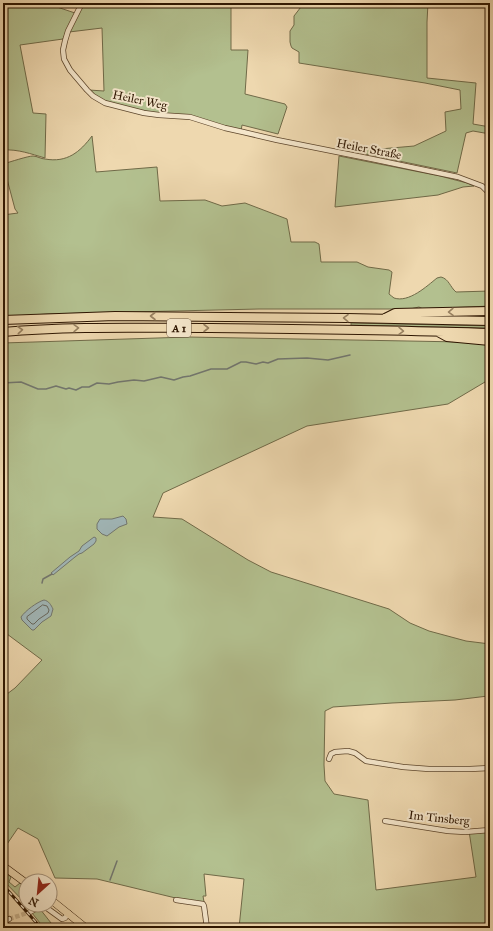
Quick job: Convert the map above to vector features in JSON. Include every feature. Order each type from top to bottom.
[{"type":"highway","points":[[384,319],[395,313],[490,311]]},
{"type":"highway","name":"A 1","points":[[3,320],[115,316],[490,321]]},
{"type":"highway","name":"A 1","points":[[3,332],[37,329],[192,328],[490,333]]},
{"type":"highway","points":[[438,331],[447,337],[490,341]]},
{"type":"main road","points":[[3,866],[18,877]]},
{"type":"main road","points":[[58,905],[86,928]]},
{"type":"street","name":"Heiler Weg","points":[[82,3],[65,40],[63,50],[64,59],[68,67],[93,96],[105,103],[144,113],[190,117],[225,128],[241,131]]},
{"type":"street","name":"Heiler Straße","points":[[241,131],[277,140],[458,177],[482,186],[490,194]]},
{"type":"street","points":[[329,759],[331,754],[335,752],[348,751],[355,753],[366,761],[403,767],[427,769],[490,768]]},
{"type":"street","name":"Im Tinsberg","points":[[385,821],[448,831],[465,832],[490,830]]},
{"type":"street","points":[[176,900],[203,904],[207,928]]},
{"type":"street","points":[[53,913],[62,920],[69,914]]},
{"type":"street","points":[[3,922],[9,920]]},
{"type":"green space","points":[[3,3],[45,3],[75,13],[63,39],[20,45],[33,113],[46,114],[45,158],[30,153],[3,150]]},
{"type":"green space","points":[[83,3],[231,3],[231,50],[248,50],[245,94],[285,104],[287,107],[278,134],[242,125],[241,131],[208,121],[159,114],[116,105],[100,99],[89,90],[104,91],[102,28],[69,32]]},
{"type":"green space","points":[[304,3],[428,3],[427,78],[476,83],[473,124],[490,127],[490,134],[473,131],[466,133],[457,173],[351,151],[354,147],[380,149],[414,146],[446,131],[445,112],[461,109],[460,90],[299,63],[299,52],[291,46],[290,31],[294,25],[294,16]]},
{"type":"green space","points":[[92,136],[96,172],[157,167],[160,201],[205,200],[222,206],[245,203],[287,219],[291,242],[315,242],[319,244],[321,262],[357,262],[368,267],[389,270],[392,272],[389,294],[394,298],[400,299],[412,296],[437,278],[441,277],[448,281],[456,292],[490,291],[490,306],[423,309],[419,307],[410,309],[259,309],[47,314],[3,317],[3,215],[18,213],[15,209],[3,164],[33,156],[53,160],[66,158],[83,147]]},
{"type":"green space","points":[[339,156],[440,176],[474,186],[463,187],[438,195],[335,207]]},
{"type":"green space","points":[[351,323],[490,326],[490,328],[351,325]]},
{"type":"green space","points":[[188,337],[462,342],[490,345],[490,379],[448,404],[307,426],[163,493],[153,517],[182,519],[248,560],[271,572],[389,609],[410,623],[429,631],[466,641],[490,644],[490,714],[488,696],[455,700],[333,707],[325,711],[324,765],[325,781],[334,794],[368,800],[376,890],[476,877],[469,831],[490,832],[490,928],[239,928],[244,879],[204,874],[206,896],[203,896],[204,902],[188,901],[97,879],[58,878],[58,873],[53,873],[38,839],[18,828],[3,850],[3,697],[15,688],[42,660],[3,631],[3,343]]},
{"type":"green space","points":[[3,871],[11,877],[9,882],[15,887],[18,885],[18,896],[3,880]]},
{"type":"green space","points":[[32,913],[43,913],[55,928],[44,928]]},
{"type":"water","points":[[123,516],[126,519],[127,524],[119,527],[107,536],[102,534],[97,529],[97,524],[100,519],[112,519]]},
{"type":"water","points":[[94,537],[96,538],[96,541],[94,544],[53,575],[51,573],[79,551],[82,546]]},
{"type":"water","points":[[44,600],[49,602],[53,609],[51,616],[32,630],[21,617],[31,607]]},
{"type":"waterway","points":[[3,383],[21,382],[38,389],[46,389],[56,386],[76,390],[82,387],[89,387],[97,383],[109,384],[134,380],[144,381],[161,377],[174,380],[211,369],[227,369],[241,362],[256,364],[263,362],[268,363],[278,359],[307,358],[328,360],[350,355]]},
{"type":"waterway","points":[[42,583],[43,579],[52,574]]},
{"type":"waterway","points":[[110,880],[117,861]]},
{"type":"tunnel","points":[[9,919],[27,913]]},
{"type":"railway","points":[[3,885],[41,928]]}]
